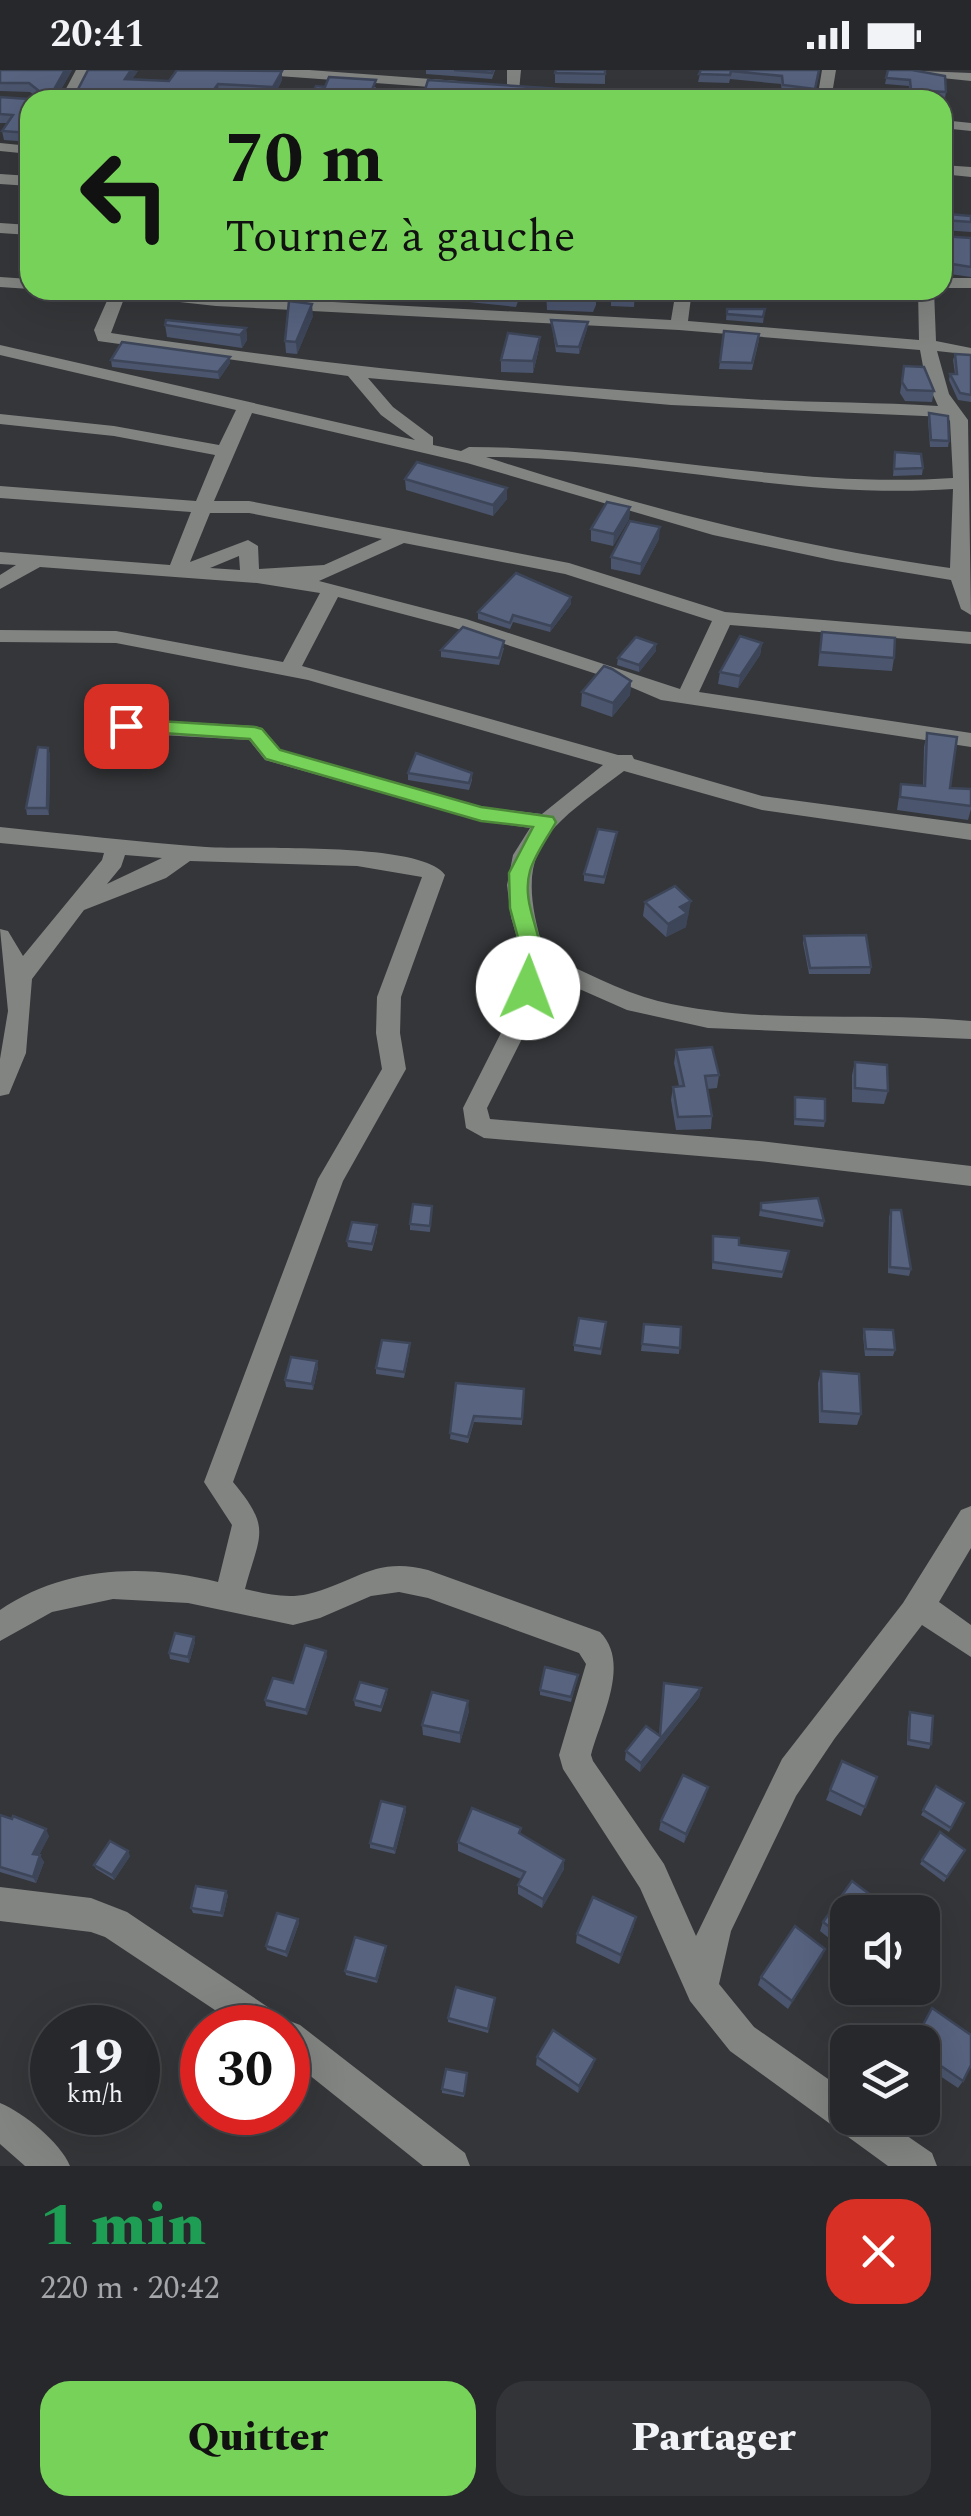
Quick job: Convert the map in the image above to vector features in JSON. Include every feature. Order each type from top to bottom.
[{"type":"street","points":[[250,70],[342,83],[476,86]]},
{"type":"street","points":[[514,70],[514,88]]},
{"type":"street","points":[[902,70],[971,77]]},
{"type":"street","points":[[495,87],[531,90]]},
{"type":"street","points":[[113,300],[102,330],[104,337],[356,374],[959,417]]},
{"type":"street","points":[[207,300],[679,325],[924,345],[964,349],[971,354]]},
{"type":"street","points":[[679,325],[683,300]]},
{"type":"street","points":[[926,300],[924,345],[959,417],[967,481],[959,575],[971,609]]},
{"type":"street","points":[[0,350],[440,452],[790,547],[959,575]]},
{"type":"street","points":[[356,374],[387,412],[440,452],[536,452],[818,485],[914,486],[967,481]]},
{"type":"street","points":[[182,570],[200,507],[246,405]]},
{"type":"street","points":[[0,419],[114,431],[225,451]]},
{"type":"street","points":[[0,492],[248,507],[569,569],[724,618],[971,638]]},
{"type":"street","points":[[250,576],[298,584],[330,580],[406,535]]},
{"type":"street","points":[[182,570],[248,546],[250,576]]},
{"type":"street","points":[[0,558],[330,580],[618,674],[661,693],[971,740]]},
{"type":"street","points":[[0,584],[40,559]]},
{"type":"street","points":[[290,670],[330,580]]},
{"type":"street","points":[[688,696],[724,618]]},
{"type":"street","points":[[0,636],[116,637],[290,670],[624,760],[762,803],[971,832]]},
{"type":"street","points":[[105,714],[126,726],[255,733],[273,755],[481,814],[546,822]]},
{"type":"street","points":[[624,760],[546,822],[519,873],[521,908],[535,960],[521,1017],[475,1108],[475,1120],[484,1128],[760,1151],[971,1176]]},
{"type":"street","points":[[0,836],[186,853],[357,858],[430,870],[434,875],[389,997],[388,1033],[394,1069],[331,1180],[218,1482],[223,1494],[246,1514],[247,1525],[228,1599]]},
{"type":"street","points":[[0,1087],[12,1068],[8,1043],[20,978],[112,862],[116,845]]},
{"type":"street","points":[[75,905],[158,872],[186,853]]},
{"type":"street","points":[[0,937],[14,951],[20,985]]},
{"type":"street","points":[[535,960],[626,1000],[670,1013],[727,1020],[971,1030]]},
{"type":"street","points":[[702,1989],[703,1967],[715,1928],[800,1760],[920,1606],[952,1559],[971,1520]]},
{"type":"street","points":[[0,1627],[38,1600],[64,1591],[124,1584],[187,1588],[280,1611],[320,1608],[359,1584],[391,1578],[425,1584],[596,1647],[601,1664],[576,1762],[652,1876],[702,1989],[742,2039],[830,2102]]},
{"type":"street","points":[[920,1606],[971,1644]]},
{"type":"street","points":[[0,1904],[91,1914],[115,1924],[238,2005]]},
{"type":"street","points":[[310,2054],[452,2166]]},
{"type":"street","points":[[0,2121],[52,2166]]},
{"type":"street","points":[[876,2135],[919,2166]]},
{"type":"building","points":[[0,70],[65,70],[54,90],[38,90],[29,83],[0,83]]},
{"type":"building","points":[[88,70],[131,70],[125,79],[169,81],[177,70],[282,71],[273,87],[218,84],[214,90],[78,90]]},
{"type":"building","points":[[605,70],[605,74],[555,73]]},
{"type":"building","points":[[701,70],[819,70],[815,89],[783,85],[782,76],[731,71],[730,75],[699,74]]},
{"type":"building","points":[[888,70],[945,76],[946,90],[911,90],[910,80],[886,78]]},
{"type":"building","points":[[329,77],[376,80],[372,90],[314,90],[316,86],[325,87]]},
{"type":"building","points":[[428,80],[575,90],[425,90]]},
{"type":"building","points":[[0,97],[20,98],[20,132],[2,131],[13,115],[0,114]]},
{"type":"building","points":[[952,214],[971,216],[971,222],[952,221]]},
{"type":"building","points":[[952,237],[971,238],[971,267],[952,264]]},
{"type":"building","points":[[289,301],[312,304],[296,342],[285,341]]},
{"type":"building","points":[[727,309],[765,309],[763,317],[727,314]]},
{"type":"building","points":[[166,320],[246,328],[240,335],[165,325]]},
{"type":"building","points":[[551,320],[588,322],[579,347],[557,346]]},
{"type":"building","points":[[724,331],[759,334],[752,363],[720,362]]},
{"type":"building","points":[[508,333],[540,337],[533,361],[501,360]]},
{"type":"building","points":[[122,342],[230,357],[218,372],[111,360]]},
{"type":"building","points":[[955,354],[971,355],[971,395],[960,393],[950,374],[957,374]]},
{"type":"building","points":[[904,366],[924,367],[934,391],[907,390],[902,382]]},
{"type":"building","points":[[929,413],[948,416],[949,441],[931,440]]},
{"type":"building","points":[[895,452],[921,454],[923,468],[894,469]]},
{"type":"building","points":[[417,462],[507,488],[493,505],[405,479]]},
{"type":"building","points":[[607,502],[630,507],[614,534],[591,529]]},
{"type":"building","points":[[630,521],[660,527],[641,564],[611,557]]},
{"type":"building","points":[[516,573],[571,597],[551,626],[513,615],[510,623],[478,612]]},
{"type":"building","points":[[463,627],[504,641],[499,658],[441,650]]},
{"type":"building","points":[[822,632],[895,638],[894,658],[820,652]]},
{"type":"building","points":[[740,636],[762,643],[740,676],[720,672]]},
{"type":"building","points":[[636,637],[656,644],[639,665],[618,658]]},
{"type":"building","points":[[604,666],[631,681],[613,703],[582,692]]},
{"type":"building","points":[[927,733],[957,737],[950,788],[971,789],[971,806],[900,797],[901,784],[925,786]]},
{"type":"building","points":[[38,747],[48,748],[47,808],[26,808]]},
{"type":"building","points":[[416,753],[472,773],[469,783],[408,773]]},
{"type":"building","points":[[598,829],[617,832],[604,877],[584,874]]},
{"type":"building","points":[[675,886],[691,901],[680,907],[687,913],[668,924],[645,902]]},
{"type":"building","points":[[866,935],[871,967],[810,968],[804,936]]},
{"type":"building","points":[[712,1047],[719,1075],[705,1076],[712,1116],[678,1117],[673,1087],[684,1086],[676,1050]]},
{"type":"building","points":[[855,1062],[887,1065],[888,1091],[855,1088]]},
{"type":"building","points":[[795,1097],[825,1099],[825,1121],[795,1119]]},
{"type":"building","points":[[818,1198],[824,1221],[761,1210],[761,1203]]},
{"type":"building","points":[[413,1204],[432,1206],[430,1226],[410,1224]]},
{"type":"building","points":[[891,1210],[901,1210],[911,1269],[890,1267]]},
{"type":"building","points":[[352,1222],[377,1225],[372,1244],[347,1241]]},
{"type":"building","points":[[713,1236],[739,1238],[739,1245],[789,1251],[783,1272],[713,1262]]},
{"type":"building","points":[[579,1318],[606,1322],[601,1349],[574,1345]]},
{"type":"building","points":[[644,1324],[681,1327],[680,1348],[642,1344]]},
{"type":"building","points":[[864,1329],[893,1330],[895,1350],[866,1349]]},
{"type":"building","points":[[382,1340],[410,1343],[404,1372],[376,1368]]},
{"type":"building","points":[[291,1357],[317,1361],[312,1384],[285,1380]]},
{"type":"building","points":[[821,1371],[859,1374],[861,1414],[822,1411]]},
{"type":"building","points":[[456,1383],[524,1389],[522,1419],[474,1416],[468,1437],[450,1433]]},
{"type":"building","points":[[175,1633],[194,1637],[188,1657],[169,1653]]},
{"type":"building","points":[[305,1645],[326,1651],[306,1710],[265,1700],[273,1678],[293,1683]]},
{"type":"building","points":[[545,1667],[578,1675],[571,1697],[540,1690]]},
{"type":"building","points":[[360,1682],[387,1689],[381,1707],[354,1700]]},
{"type":"building","points":[[664,1683],[701,1688],[641,1763],[626,1751],[646,1726],[660,1736]]},
{"type":"building","points":[[432,1692],[468,1701],[460,1733],[422,1725]]},
{"type":"building","points":[[910,1712],[933,1716],[931,1744],[909,1740]]},
{"type":"building","points":[[842,1761],[877,1777],[865,1807],[830,1790]]},
{"type":"building","points":[[683,1775],[708,1787],[686,1834],[661,1821]]},
{"type":"building","points":[[936,1786],[964,1803],[951,1828],[923,1810]]},
{"type":"building","points":[[381,1801],[405,1807],[394,1849],[370,1843]]},
{"type":"building","points":[[472,1808],[521,1828],[519,1833],[564,1860],[543,1899],[518,1885],[525,1872],[458,1842]]},
{"type":"building","points":[[0,1815],[46,1829],[33,1854],[40,1855],[33,1877],[0,1867]]},
{"type":"building","points":[[940,1832],[965,1850],[947,1877],[922,1860]]},
{"type":"building","points":[[110,1841],[128,1851],[112,1875],[94,1865]]},
{"type":"building","points":[[852,1881],[871,1895],[842,1895]]},
{"type":"building","points":[[196,1886],[226,1891],[221,1913],[191,1908]]},
{"type":"building","points":[[593,1897],[636,1917],[621,1955],[577,1934]]},
{"type":"building","points":[[277,1913],[298,1919],[286,1952],[266,1946]]},
{"type":"building","points":[[795,1926],[825,1949],[792,2001],[761,1977]]},
{"type":"building","points":[[355,1937],[386,1946],[376,1979],[345,1971]]},
{"type":"building","points":[[456,1987],[495,1998],[488,2029],[448,2018]]},
{"type":"building","points":[[932,2008],[971,2035],[971,2065],[963,2081],[940,2065],[940,2025],[923,2025]]},
{"type":"building","points":[[553,2030],[595,2059],[579,2086],[537,2057]]},
{"type":"building","points":[[446,2069],[467,2073],[464,2094],[442,2089]]},
{"type":"route","points":[[126,726],[255,733],[273,755],[390,785],[481,814],[546,822],[519,873],[521,908],[535,960],[528,988]]}]
